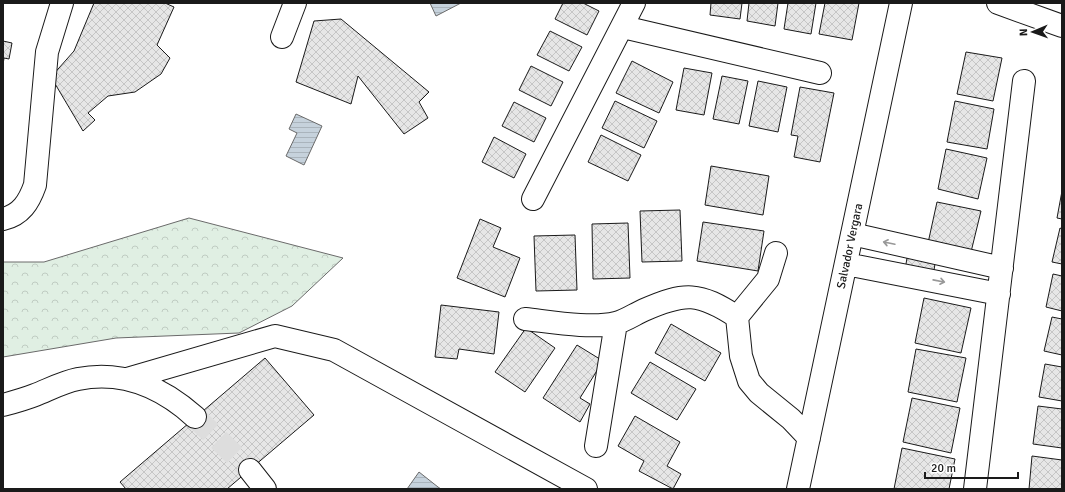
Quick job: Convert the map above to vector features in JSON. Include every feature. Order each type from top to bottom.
[{"type":"street","points":[[3,219],[14,215],[22,209],[31,198],[35,185],[47,52],[62,3]]},
{"type":"street","points":[[282,37],[295,3]]},
{"type":"street","points":[[533,199],[634,3]]},
{"type":"street","name":"Salvador Vergara","points":[[798,489],[901,3]]},
{"type":"street","points":[[998,3],[1062,26]]},
{"type":"street","points":[[623,26],[820,73]]},
{"type":"street","points":[[975,489],[1024,81]]},
{"type":"street","points":[[852,234],[1002,268]]},
{"type":"street","points":[[776,253],[768,279],[737,317],[741,356],[749,381],[759,393],[791,419],[809,438]]},
{"type":"street","points":[[846,264],[999,294]]},
{"type":"street","points":[[525,319],[582,324],[616,323],[676,297],[699,297],[719,306],[737,317]]},
{"type":"street","points":[[596,446],[616,323]]},
{"type":"street","points":[[127,379],[275,336],[334,350],[586,489]]},
{"type":"street","points":[[3,405],[34,396],[56,385],[79,379],[103,377],[127,379],[145,384],[178,402],[196,417]]},
{"type":"street","points":[[250,470],[265,489]]},
{"type":"green space","points":[[189,218],[343,258],[292,306],[239,333],[116,338],[3,357],[3,262],[44,262]]},
{"type":"shaded area","points":[[430,3],[461,3],[436,16]]},
{"type":"shaded area","points":[[296,114],[322,126],[304,165],[286,156],[297,133],[289,129]]},
{"type":"shaded area","points":[[419,472],[438,487],[441,489],[407,489]]},
{"type":"building","points":[[94,3],[165,3],[174,7],[157,45],[170,58],[161,74],[135,92],[108,96],[88,113],[95,120],[83,131],[51,77],[74,51]]},
{"type":"building","points":[[563,3],[583,3],[599,11],[587,35],[555,19]]},
{"type":"building","points":[[711,3],[742,3],[740,19],[710,15]]},
{"type":"building","points":[[749,3],[778,3],[775,26],[747,21]]},
{"type":"building","points":[[788,3],[816,3],[811,34],[784,29]]},
{"type":"building","points":[[825,3],[859,3],[852,40],[819,34]]},
{"type":"building","points":[[341,19],[429,92],[419,102],[428,118],[404,134],[358,76],[351,104],[296,82],[314,21]]},
{"type":"building","points":[[550,31],[582,47],[569,71],[537,55]]},
{"type":"building","points":[[3,41],[12,43],[9,59],[4,58],[3,65]]},
{"type":"building","points":[[966,52],[1002,58],[993,101],[957,94]]},
{"type":"building","points":[[632,61],[673,82],[659,113],[616,93]]},
{"type":"building","points":[[531,66],[563,82],[551,106],[519,90]]},
{"type":"building","points":[[684,68],[712,73],[704,115],[676,110]]},
{"type":"building","points":[[722,76],[748,81],[739,124],[713,119]]},
{"type":"building","points":[[758,81],[787,87],[778,132],[749,126]]},
{"type":"building","points":[[800,87],[834,93],[820,162],[794,157],[798,136],[791,135]]},
{"type":"building","points":[[615,101],[657,121],[644,148],[602,128]]},
{"type":"building","points":[[955,101],[994,109],[987,149],[947,142]]},
{"type":"building","points":[[514,102],[546,118],[534,142],[502,126]]},
{"type":"building","points":[[601,135],[641,155],[628,181],[588,162]]},
{"type":"building","points":[[494,137],[526,154],[514,178],[482,162]]},
{"type":"building","points":[[946,149],[987,158],[978,199],[938,189]]},
{"type":"building","points":[[711,166],[769,176],[763,215],[705,205]]},
{"type":"building","points":[[1062,191],[1062,219],[1057,218]]},
{"type":"building","points":[[937,202],[981,211],[971,252],[928,243]]},
{"type":"building","points":[[680,210],[682,261],[642,262],[640,211]]},
{"type":"building","points":[[480,219],[501,228],[493,247],[520,258],[505,297],[457,278]]},
{"type":"building","points":[[703,222],[764,231],[758,271],[697,261]]},
{"type":"building","points":[[628,223],[630,278],[593,279],[592,224]]},
{"type":"building","points":[[1060,228],[1062,229],[1062,264],[1052,262]]},
{"type":"building","points":[[575,235],[577,290],[536,291],[534,236]]},
{"type":"building","points":[[908,252],[936,258],[933,276],[905,270]]},
{"type":"building","points":[[1053,274],[1062,276],[1062,311],[1046,307]]},
{"type":"building","points":[[924,298],[971,308],[961,353],[915,343]]},
{"type":"building","points":[[441,305],[499,312],[494,354],[459,349],[457,359],[435,357]]},
{"type":"building","points":[[1052,317],[1062,319],[1062,355],[1044,351]]},
{"type":"building","points":[[671,324],[721,353],[705,381],[655,353]]},
{"type":"building","points":[[526,328],[555,348],[525,392],[495,372]]},
{"type":"building","points":[[577,345],[603,361],[580,398],[590,404],[580,422],[543,398]]},
{"type":"building","points":[[916,349],[966,358],[957,402],[908,392]]},
{"type":"building","points":[[265,358],[314,415],[227,489],[126,489],[120,482]]},
{"type":"building","points":[[650,362],[696,389],[677,420],[631,393]]},
{"type":"building","points":[[1045,364],[1062,367],[1062,401],[1039,397]]},
{"type":"building","points":[[912,398],[960,408],[951,453],[903,442]]},
{"type":"building","points":[[1038,406],[1062,409],[1062,448],[1033,444]]},
{"type":"building","points":[[635,416],[680,442],[667,466],[681,474],[673,489],[639,471],[644,461],[618,446]]},
{"type":"building","points":[[902,448],[955,459],[949,489],[894,489]]},
{"type":"building","points":[[1032,456],[1062,460],[1062,489],[1029,489]]},
{"type":"tunnel","points":[[195,417],[250,470]]}]
